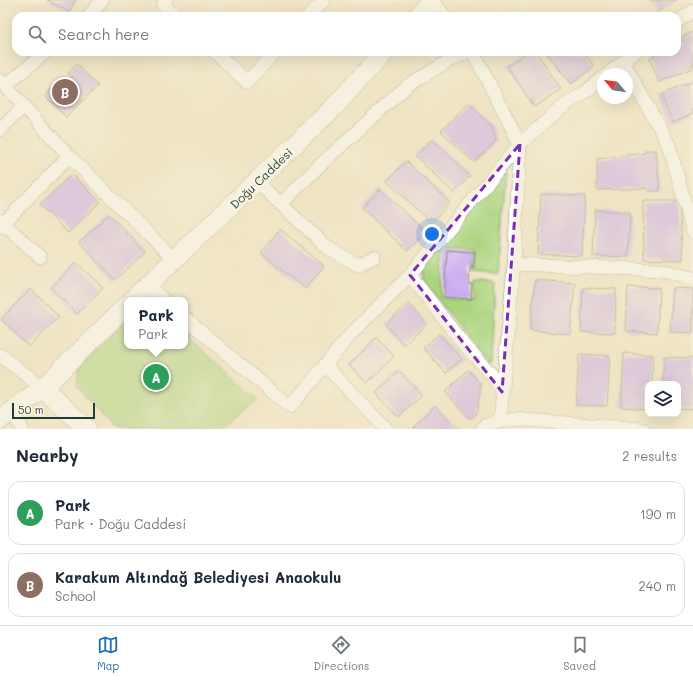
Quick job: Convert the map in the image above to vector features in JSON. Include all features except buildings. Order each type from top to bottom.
[{"type":"street","points":[[92,12],[102,0]]},
{"type":"street","points":[[313,12],[324,0]]},
{"type":"street","points":[[421,12],[432,0],[442,12]]},
{"type":"street","points":[[162,2],[172,12]]},
{"type":"street","points":[[681,19],[693,11]]},
{"type":"street","points":[[40,56],[3,82],[69,156],[175,260]]},
{"type":"street","points":[[218,56],[247,82],[271,56]]},
{"type":"street","name":"Doğu Caddesi","points":[[135,297],[258,182],[333,108],[380,56]]},
{"type":"street","points":[[281,204],[319,166],[407,86],[459,56]]},
{"type":"street","points":[[475,56],[520,144],[514,264],[500,422]]},
{"type":"street","points":[[616,68],[630,56]]},
{"type":"street","points":[[623,62],[669,145],[693,232]]},
{"type":"street","points":[[188,321],[290,407],[351,334],[410,275],[520,144],[560,109],[597,83]]},
{"type":"street","points":[[0,130],[24,106]]},
{"type":"street","points":[[40,257],[1,224],[69,156]]},
{"type":"street","points":[[258,182],[328,248],[358,265],[374,257]]},
{"type":"street","points":[[514,264],[661,270],[693,278]]},
{"type":"street","points":[[410,275],[461,341],[492,375],[502,392]]},
{"type":"street","points":[[147,286],[160,297]]},
{"type":"street","points":[[22,429],[6,416],[43,388],[124,308]]},
{"type":"street","points":[[0,355],[43,388],[87,429]]},
{"type":"street","points":[[325,366],[386,429]]},
{"type":"street","points":[[482,429],[486,425],[514,419],[643,429]]},
{"type":"highlighted area","points":[[520,144],[502,392],[410,275]]},
{"type":"green space","points":[[503,169],[506,171],[498,274],[474,272],[476,250],[445,248],[441,298],[474,301],[475,282],[495,283],[491,363],[487,365],[424,280],[424,271]]},
{"type":"green space","points":[[124,320],[124,349],[188,349],[188,338],[258,399],[219,429],[113,429],[77,386],[79,368]]},
{"type":"place","name":"Karakum Altındağ Belediyesi Anaokulu","points":[[65,92]]},
{"type":"place","name":"Park","points":[[156,377]]}]
